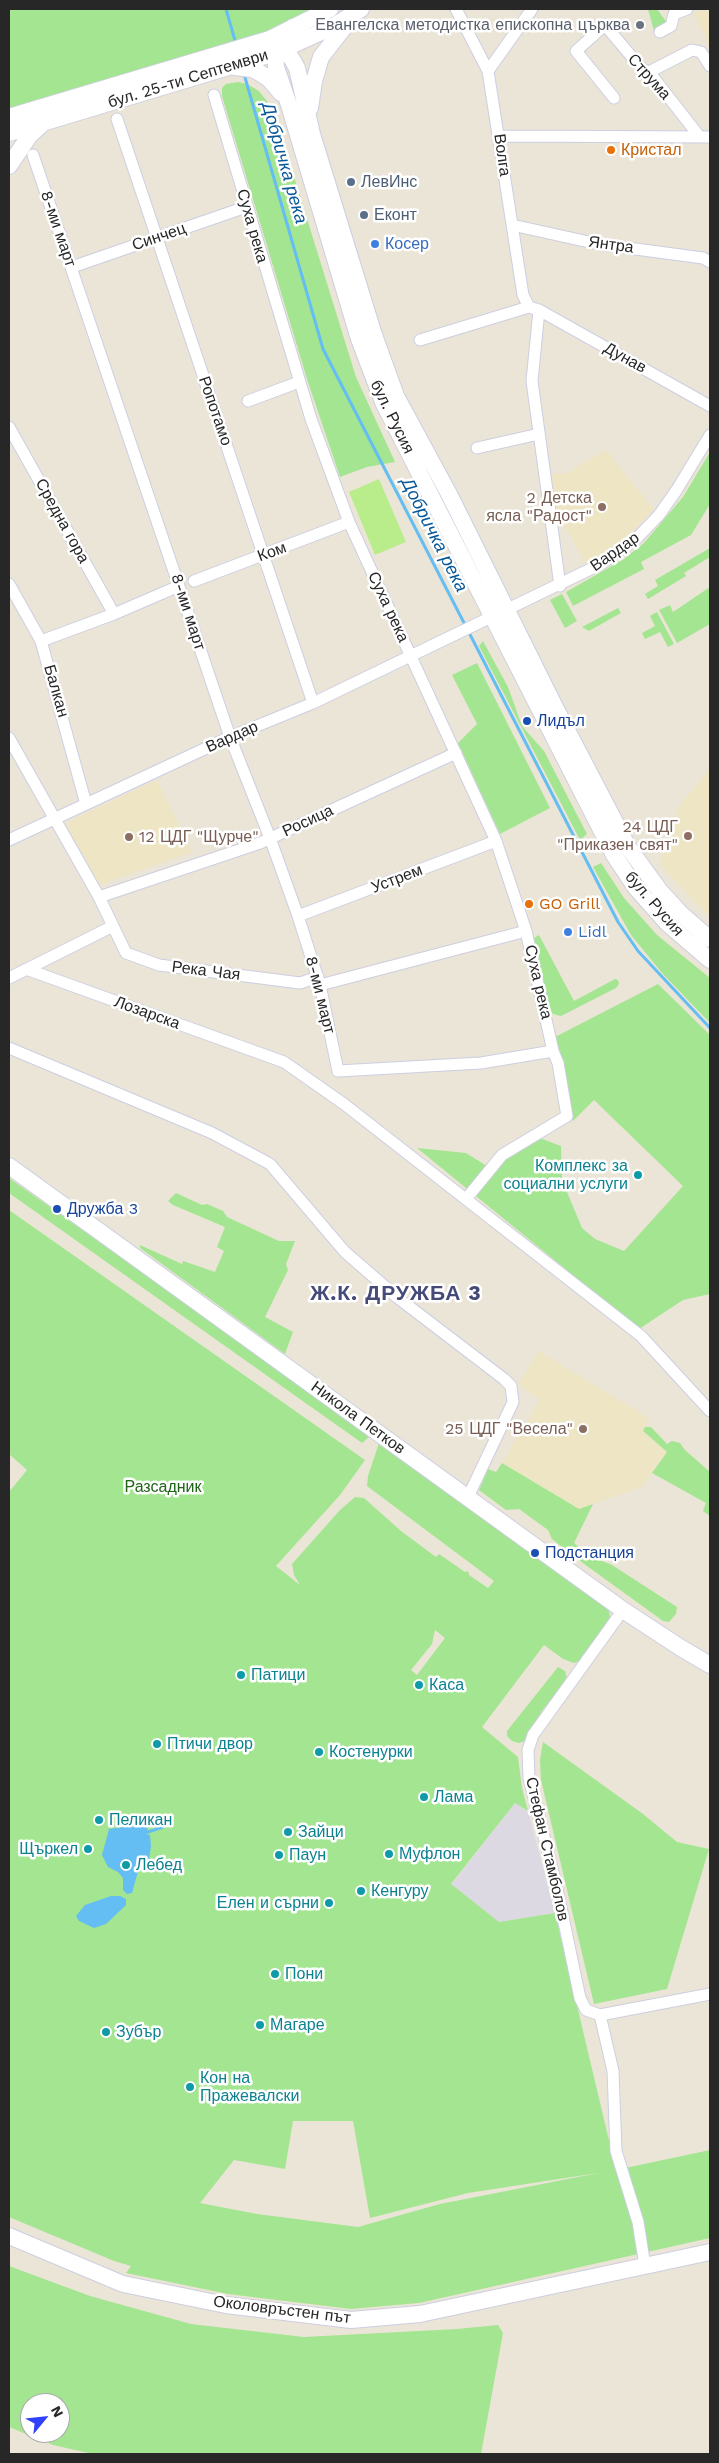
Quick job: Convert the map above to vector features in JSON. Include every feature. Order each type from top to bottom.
[{"type":"main road","points":[[277,46],[293,28],[330,9]]},
{"type":"main road","points":[[308,120],[314,80],[321,57],[347,23],[361,9]]},
{"type":"main road","name":"бул. 25-ти Септември","points":[[9,117],[225,61],[256,59],[277,46],[332,27],[361,9]]},
{"type":"main road","name":"бул. Русия","points":[[277,46],[278,77],[289,105],[370,372],[383,402],[486,619],[614,855],[636,888],[668,924],[710,960]]},
{"type":"main road","name":"бул. Русия","points":[[277,46],[297,68],[308,120],[374,335],[394,389],[628,846],[660,891],[680,913],[710,939]]},
{"type":"main road","points":[[225,61],[245,68],[256,59],[289,105]]},
{"type":"main road","name":"бул. 25-ти Септември","points":[[9,133],[225,61]]},
{"type":"main road","points":[[9,166],[30,135],[45,122]]},
{"type":"main road","name":"Никола Петков","points":[[9,1166],[623,1610],[710,1665]]},
{"type":"main road","name":"Околовръстен път","points":[[9,2236],[123,2284],[226,2305],[351,2320],[420,2314],[710,2252]]},
{"type":"street","name":"Волга","points":[[456,9],[488,71],[523,295],[534,309],[532,381],[560,586]]},
{"type":"street","points":[[488,71],[532,9]]},
{"type":"street","points":[[660,32],[671,26],[674,14],[687,9]]},
{"type":"street","name":"Струма","points":[[614,98],[576,51],[605,25],[642,69],[649,72],[704,137]]},
{"type":"street","points":[[649,72],[692,50],[701,52],[710,66]]},
{"type":"street","name":"Суха река","points":[[214,95],[299,382],[349,522],[496,841],[526,931],[553,1052],[558,1063],[567,1116],[502,1155],[466,1200]]},
{"type":"street","name":"Ропотамо","points":[[117,119],[313,703]]},
{"type":"street","name":"Струма","points":[[499,136],[704,137]]},
{"type":"street","name":"8-ми март","points":[[33,155],[230,737],[270,838],[298,916],[319,981],[338,1071],[481,1063],[553,1052]]},
{"type":"street","name":"Синчец","points":[[72,267],[246,207]]},
{"type":"street","name":"Янтра","points":[[512,226],[598,244],[693,257],[710,262]]},
{"type":"street","points":[[420,340],[534,309]]},
{"type":"street","name":"Дунав","points":[[534,309],[710,406]]},
{"type":"street","points":[[248,401],[299,382]]},
{"type":"street","name":"Средна гора","points":[[9,427],[114,614]]},
{"type":"street","points":[[477,448],[539,434]]},
{"type":"street","name":"Вардар","points":[[9,840],[230,737],[313,703],[486,619],[560,586],[613,557],[638,537],[676,491],[710,435]]},
{"type":"street","name":"Ком","points":[[194,581],[349,522]]},
{"type":"street","name":"Балкан","points":[[9,584],[41,641],[86,804]]},
{"type":"street","points":[[41,641],[114,614],[179,586]]},
{"type":"street","points":[[9,738],[113,926],[9,978]]},
{"type":"street","name":"Росица","points":[[98,897],[220,857],[270,838],[456,753]]},
{"type":"street","name":"Устрем","points":[[298,916],[496,841]]},
{"type":"street","name":"Река Чая","points":[[113,926],[126,953],[159,965],[300,983],[319,981],[526,931]]},
{"type":"street","name":"Лозарска","points":[[26,969],[284,1062],[337,1099],[640,1336],[710,1410]]},
{"type":"street","points":[[9,1048],[212,1133],[270,1164],[345,1252],[398,1298],[504,1379],[511,1386],[513,1402],[468,1497]]},
{"type":"street","name":"Стефан Стамболов","points":[[600,2015],[586,2010],[580,1998],[556,1884],[530,1778],[528,1750],[540,1723],[623,1610]]},
{"type":"street","points":[[645,2266],[638,2222],[616,2151],[613,2070],[600,2015],[710,1994]]},
{"type":"shaded area","points":[[710,9],[710,49],[694,13]]},
{"type":"shaded area","name":"2 Детска ясла \"Радост\"","points":[[606,450],[654,510],[615,547],[586,564],[552,503],[548,474],[566,473]]},
{"type":"shaded area","name":"24 ЦДГ \"Приказен свят\"","points":[[710,768],[710,916],[692,900],[660,864],[663,845],[679,806]]},
{"type":"shaded area","name":"12 ЦДГ \"Щурче\"","points":[[157,780],[192,852],[99,885],[65,823]]},
{"type":"shaded area","name":"25 ЦДГ \"Весела\"","points":[[539,1351],[650,1419],[643,1431],[667,1452],[642,1487],[579,1509],[502,1463],[540,1400],[518,1384]]},
{"type":"shaded area","points":[[515,1803],[528,1811],[555,1913],[499,1922],[451,1885]]},
{"type":"green space","points":[[9,9],[320,9],[268,33],[9,109]]},
{"type":"green space","points":[[648,9],[657,9],[668,24],[654,31]]},
{"type":"green space","points":[[238,82],[247,84],[259,91],[273,109],[356,377],[395,462],[367,467],[340,477],[307,379],[222,96],[222,88],[226,84]]},
{"type":"green space","points":[[710,452],[710,504],[691,535],[641,562],[644,569],[573,606],[566,592],[624,559],[644,543],[683,497]]},
{"type":"green space","points":[[379,479],[406,542],[375,555],[349,492]]},
{"type":"green space","points":[[710,548],[710,557],[684,573],[686,576],[648,599],[645,594],[658,586],[655,580]]},
{"type":"green space","points":[[710,587],[710,624],[677,643],[659,610],[670,605],[673,612]]},
{"type":"green space","points":[[562,594],[577,621],[565,628],[550,600]]},
{"type":"green space","points":[[618,608],[621,613],[589,631],[582,627]]},
{"type":"green space","points":[[657,612],[674,644],[668,647],[660,632],[645,639],[642,633],[655,626],[650,616]]},
{"type":"green space","points":[[483,641],[508,687],[522,726],[544,751],[587,834],[580,840],[479,646]]},
{"type":"green space","points":[[477,663],[550,808],[500,834],[458,743],[477,724],[452,675]]},
{"type":"green space","points":[[601,863],[624,898],[657,935],[710,978],[710,1023],[662,973],[631,935],[593,867]]},
{"type":"green space","points":[[539,935],[574,1001],[615,979],[618,980],[619,984],[616,988],[561,1016],[553,1014],[549,1010],[534,938]]},
{"type":"green space","points":[[658,984],[710,1035],[710,1294],[683,1300],[639,1329],[417,1148],[466,1153],[495,1171],[510,1154],[537,1137],[561,1146],[562,1180],[582,1228],[595,1239],[624,1251],[683,1186],[594,1100],[573,1121],[555,1037]]},
{"type":"green space","points":[[9,1178],[368,1432],[369,1437],[362,1443],[9,1193]]},
{"type":"green space","points":[[176,1193],[202,1205],[207,1204],[223,1211],[227,1217],[279,1241],[295,1241],[286,1264],[288,1270],[265,1317],[293,1332],[285,1354],[140,1248],[140,1245],[182,1264],[183,1261],[215,1272],[224,1251],[217,1247],[225,1227],[173,1205],[168,1201]]},
{"type":"green space","name":"Разсадник","points":[[9,1210],[365,1460],[340,1495],[276,1566],[300,1585],[294,1575],[292,1564],[340,1510],[355,1497],[364,1498],[401,1531],[436,1557],[439,1554],[465,1572],[468,1571],[469,1575],[488,1588],[494,1581],[367,1486],[368,1476],[379,1443],[608,1606],[610,1617],[579,1661],[574,1663],[563,1659],[544,1645],[482,1727],[518,1757],[522,1788],[528,1811],[515,1803],[451,1884],[499,1922],[555,1913],[616,2170],[710,2150],[710,2238],[419,2303],[351,2309],[228,2294],[126,2273],[131,2266],[114,2261],[9,2217],[9,1492],[27,1470],[9,1454]],"holes":[[[435,1630],[445,1638],[417,1675],[411,1670],[432,1644]],[[293,2121],[353,2121],[370,2218],[468,2193],[598,2173],[440,2204],[358,2227],[257,2214],[200,2203],[234,2160],[285,2169]]]},
{"type":"green space","points":[[645,1427],[651,1427],[667,1444],[672,1441],[680,1443],[685,1450],[710,1472],[710,1516],[703,1511],[706,1503],[652,1473],[667,1452],[643,1431]]},
{"type":"green space","points":[[502,1463],[579,1509],[593,1504],[574,1543],[592,1557],[612,1565],[677,1607],[676,1614],[669,1622],[663,1621],[569,1553],[552,1539],[548,1530],[519,1509],[506,1510],[479,1490],[488,1469],[496,1472]]},
{"type":"green space","points":[[558,1667],[565,1671],[567,1678],[542,1711],[525,1741],[519,1743],[512,1741],[507,1736],[507,1731]]},
{"type":"green space","points":[[543,1742],[643,1814],[677,1842],[709,1849],[667,1989],[594,2004],[541,1780],[540,1760]]},
{"type":"green space","points":[[9,2266],[90,2296],[191,2324],[304,2337],[498,2325],[503,2333],[481,2454],[93,2454],[48,2443],[70,2443],[70,2393],[20,2393],[20,2432],[9,2427]]},
{"type":"water","points":[[133,1814],[144,1822],[148,1829],[145,1834],[150,1835],[151,1846],[149,1861],[139,1868],[132,1893],[127,1894],[123,1890],[123,1878],[118,1872],[108,1867],[102,1855],[109,1829],[123,1827],[127,1818]]},
{"type":"water","points":[[111,1896],[120,1896],[126,1899],[126,1905],[106,1924],[94,1928],[79,1921],[76,1916],[85,1905]]},
{"type":"waterway","name":"Добричка река","points":[[226,9],[236,44]]},
{"type":"waterway","name":"Добричка река","points":[[244,74],[323,349],[618,922],[638,951],[710,1028]]},
{"type":"waterway","points":[[145,1833],[163,1827]]},
{"type":"place","name":"Евангелска методистка епископна църква","points":[[640,25]]},
{"type":"place","name":"Кристал","points":[[611,150]]},
{"type":"place","name":"ЛевИнс","points":[[351,182]]},
{"type":"place","name":"Еконт","points":[[364,215]]},
{"type":"place","name":"Косер","points":[[375,244]]},
{"type":"place","name":"2 Детска ясла \"Радост\"","points":[[602,507]]},
{"type":"place","name":"Лидъл","points":[[527,721]]},
{"type":"place","name":"24 ЦДГ \"Приказен свят\"","points":[[688,836]]},
{"type":"place","name":"12 ЦДГ \"Щурче\"","points":[[129,837]]},
{"type":"place","name":"GO Grill","points":[[529,904]]},
{"type":"place","name":"Lidl","points":[[568,932]]},
{"type":"place","name":"Комплекс за социални услуги","points":[[638,1175]]},
{"type":"place","name":"Дружба 3","points":[[57,1209]]},
{"type":"place","name":"25 ЦДГ \"Весела\"","points":[[583,1429]]},
{"type":"place","name":"Подстанция","points":[[535,1553]]},
{"type":"place","name":"Патици","points":[[241,1675]]},
{"type":"place","name":"Каса","points":[[419,1685]]},
{"type":"place","name":"Птичи двор","points":[[157,1744]]},
{"type":"place","name":"Костенурки","points":[[319,1752]]},
{"type":"place","name":"Лама","points":[[424,1797]]},
{"type":"place","name":"Пеликан","points":[[99,1820]]},
{"type":"place","name":"Зайци","points":[[288,1832]]},
{"type":"place","name":"Щъркел","points":[[88,1849]]},
{"type":"place","name":"Муфлон","points":[[389,1854]]},
{"type":"place","name":"Паун","points":[[279,1855]]},
{"type":"place","name":"Лебед","points":[[126,1865]]},
{"type":"place","name":"Кенгуру","points":[[361,1891]]},
{"type":"place","name":"Елен и сърни","points":[[329,1903]]},
{"type":"place","name":"Пони","points":[[275,1974]]},
{"type":"place","name":"Магаре","points":[[260,2025]]},
{"type":"place","name":"Зубър","points":[[106,2032]]},
{"type":"place","name":"Кон на Пражевалски","points":[[190,2087]]},
{"type":"district","name":"Ж.К. ДРУЖБА 3","points":[[396,1294]]}]
